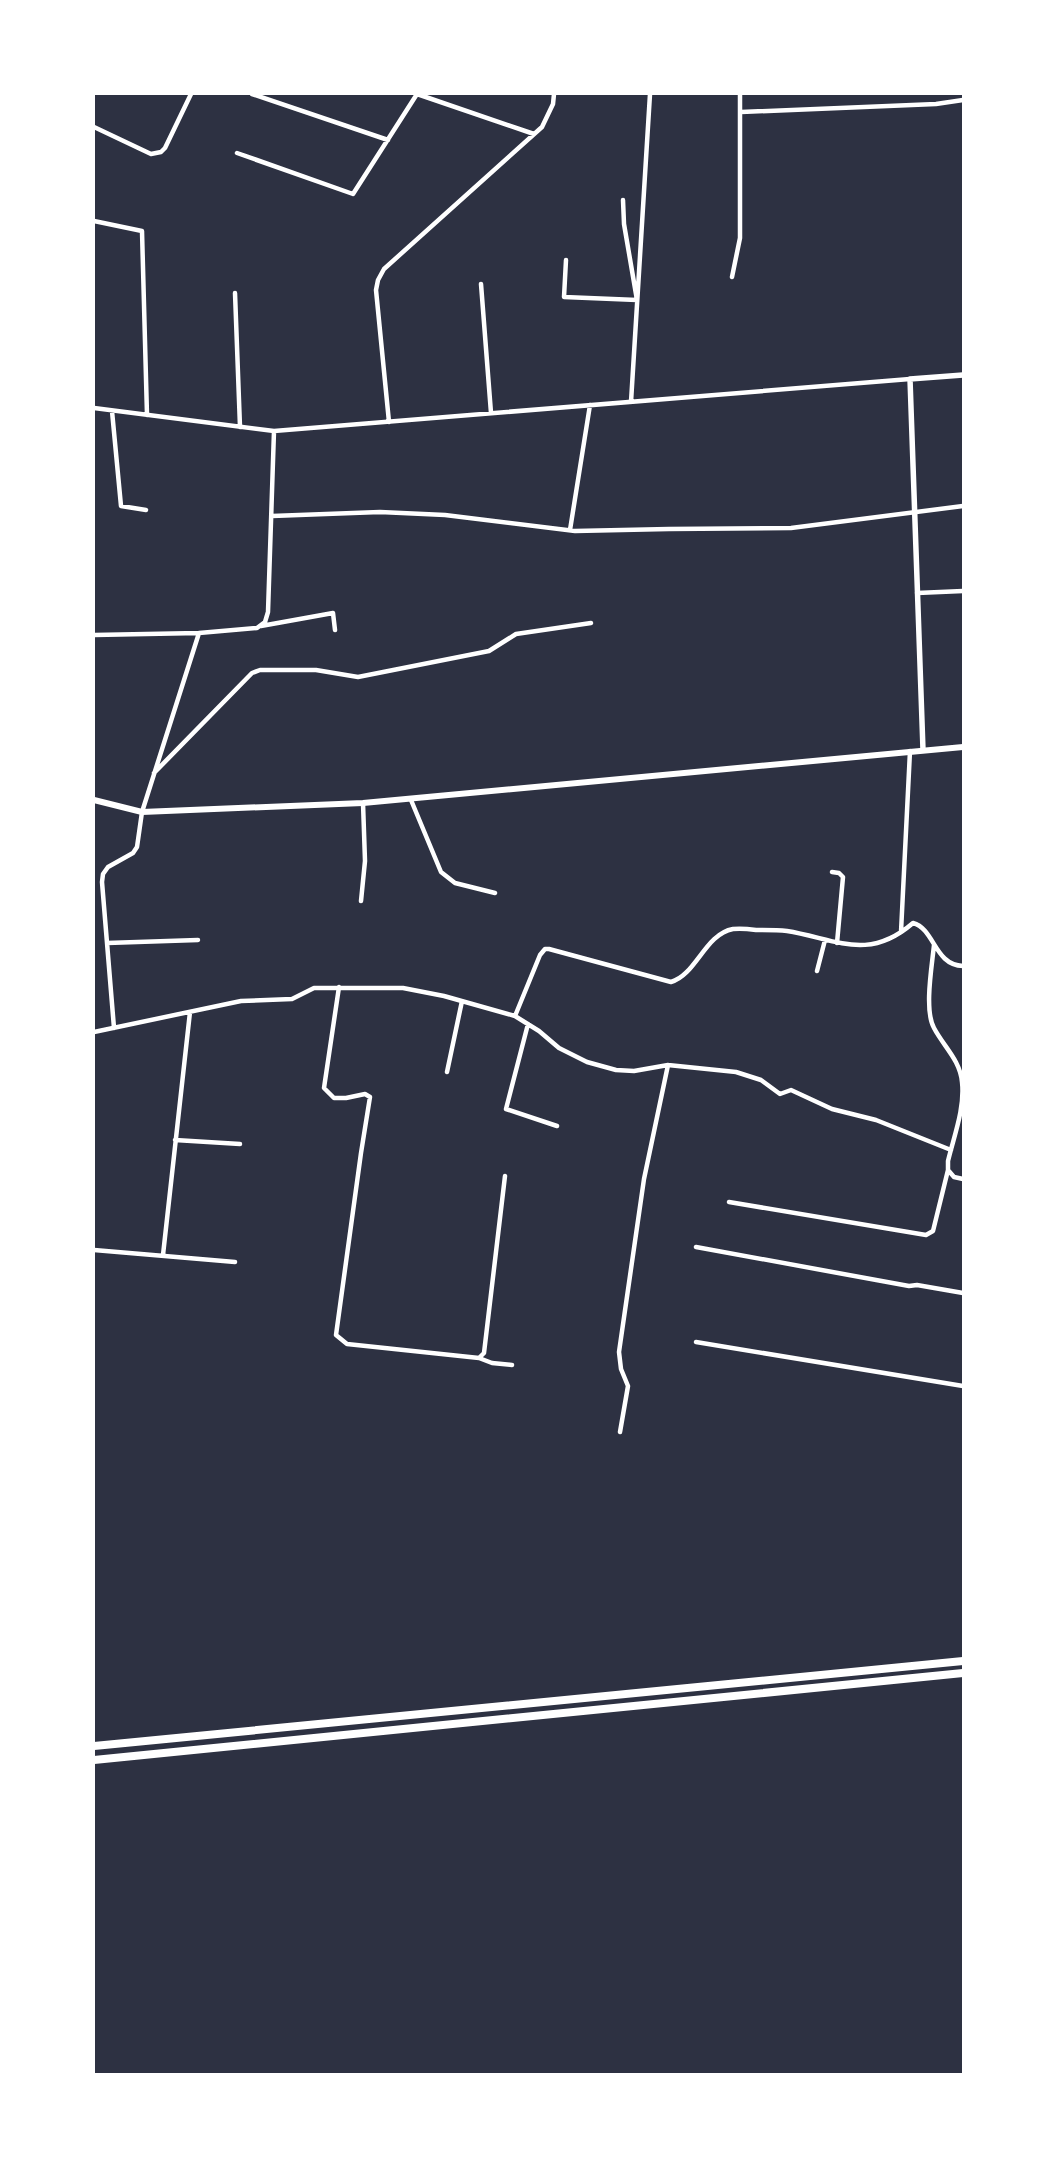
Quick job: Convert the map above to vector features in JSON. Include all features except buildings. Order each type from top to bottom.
[{"type":"highway","points":[[94,1746],[963,1661]]},
{"type":"highway","points":[[94,1760],[963,1672]]},
{"type":"main road","points":[[94,800],[142,812],[363,803],[963,747]]},
{"type":"street","points":[[94,127],[150,154],[160,152],[165,148],[191,94]]},
{"type":"street","points":[[252,94],[388,140]]},
{"type":"street","points":[[237,153],[353,194],[417,94],[534,134]]},
{"type":"street","points":[[389,422],[376,290],[378,280],[384,269],[542,128],[554,94]]},
{"type":"street","points":[[631,402],[650,94]]},
{"type":"street","points":[[732,277],[740,238],[740,94]]},
{"type":"street","points":[[741,112],[936,104],[963,100]]},
{"type":"street","points":[[623,200],[624,224],[637,300]]},
{"type":"street","points":[[94,221],[142,231],[147,415]]},
{"type":"street","points":[[566,260],[564,297],[637,300]]},
{"type":"street","points":[[482,284],[491,413]]},
{"type":"street","points":[[236,293],[240,427]]},
{"type":"street","points":[[94,408],[274,431],[963,375]]},
{"type":"street","points":[[910,379],[923,750]]},
{"type":"street","points":[[570,530],[590,405]]},
{"type":"street","points":[[112,410],[121,506],[146,510]]},
{"type":"street","points":[[262,626],[268,612],[274,431]]},
{"type":"street","points":[[272,516],[380,512],[445,515],[570,530],[791,528],[963,506]]},
{"type":"street","points":[[917,593],[963,591]]},
{"type":"street","points":[[94,635],[199,633],[262,626],[334,613],[335,630]]},
{"type":"street","points":[[154,774],[252,673],[260,670],[316,670],[358,677],[489,651],[516,634],[591,622]]},
{"type":"street","points":[[114,1028],[102,882],[103,874],[108,867],[134,853],[137,847],[142,812],[199,633]]},
{"type":"street","points":[[902,932],[910,751]]},
{"type":"street","points":[[411,800],[441,872],[455,884],[495,893]]},
{"type":"street","points":[[361,902],[365,861],[363,803]]},
{"type":"street","points":[[832,872],[842,874],[843,877],[837,943]]},
{"type":"street","points":[[515,1016],[540,955],[546,949],[553,949],[671,982],[682,976],[715,939],[724,932],[736,929],[786,931],[851,946],[872,945],[902,932],[913,922],[917,924],[950,964],[963,966]]},
{"type":"street","points":[[107,943],[198,940]]},
{"type":"street","points":[[817,971],[825,940]]},
{"type":"street","points":[[729,1202],[926,1235],[933,1231],[948,1170],[962,1099],[962,1081],[955,1058],[934,1028],[930,1015],[934,945]]},
{"type":"street","points":[[94,1032],[240,1001],[292,999],[314,988],[403,988],[462,1001],[515,1016],[539,1031],[559,1048],[587,1062],[616,1070],[634,1071],[668,1065],[736,1072],[761,1080],[780,1094],[791,1090],[832,1109],[876,1120],[951,1150]]},
{"type":"street","points":[[339,988],[324,1088],[334,1098],[346,1098],[364,1094],[370,1097],[336,1335],[347,1344],[479,1358],[492,1363],[512,1365]]},
{"type":"street","points":[[447,1072],[462,1001]]},
{"type":"street","points":[[162,1255],[190,1012]]},
{"type":"street","points":[[528,1024],[506,1109],[557,1126]]},
{"type":"street","points":[[620,1432],[628,1386],[621,1369],[619,1352],[644,1179],[668,1065]]},
{"type":"street","points":[[175,1140],[240,1144]]},
{"type":"street","points":[[948,1170],[954,1177],[963,1179]]},
{"type":"street","points":[[479,1358],[484,1353],[505,1176]]},
{"type":"street","points":[[696,1247],[909,1286],[917,1284],[963,1293]]},
{"type":"street","points":[[94,1250],[236,1262]]},
{"type":"street","points":[[696,1342],[963,1386]]}]
